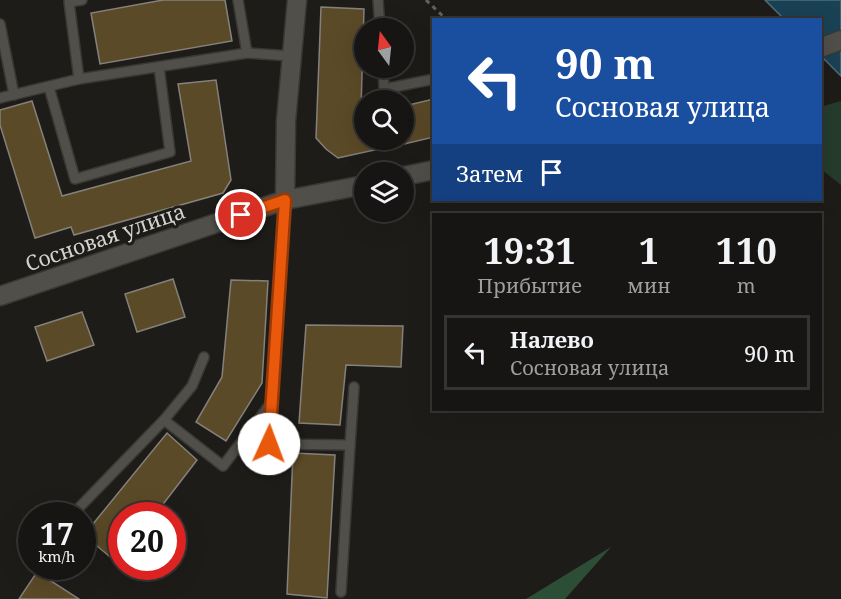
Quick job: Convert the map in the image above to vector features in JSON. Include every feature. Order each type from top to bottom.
[{"type":"street","points":[[285,200],[286,121],[297,0]]},
{"type":"street","points":[[822,47],[841,40]]},
{"type":"street","points":[[414,174],[432,170]]},
{"type":"street","name":"Сосновая улица","points":[[0,296],[285,200],[354,187]]},
{"type":"lane","points":[[79,79],[69,2],[82,0]]},
{"type":"lane","points":[[238,0],[247,53]]},
{"type":"lane","points":[[378,0],[379,18]]},
{"type":"lane","points":[[0,24],[14,95]]},
{"type":"lane","points":[[0,98],[79,79],[247,53],[292,56]]},
{"type":"lane","points":[[49,87],[75,179],[170,152],[159,67]]},
{"type":"lane","points":[[383,78],[384,89],[432,79]]},
{"type":"lane","points":[[285,200],[269,444],[350,445]]},
{"type":"lane","points":[[85,502],[164,420],[192,386],[204,357]]},
{"type":"lane","points":[[341,592],[354,387]]},
{"type":"lane","points":[[164,420],[223,466],[271,404]]},
{"type":"path","points":[[426,0],[445,18]]},
{"type":"green space","points":[[841,101],[841,185],[822,170],[822,106]]},
{"type":"green space","points":[[611,547],[565,599],[526,599]]},
{"type":"water","points":[[765,0],[841,0],[841,76],[822,57],[822,18],[783,18]]},
{"type":"building","points":[[163,0],[225,0],[232,41],[100,64],[91,13]]},
{"type":"building","points":[[321,7],[364,9],[364,18],[354,18],[354,78],[362,78],[362,90],[354,90],[354,150],[375,150],[338,158],[316,138]]},
{"type":"building","points":[[216,80],[231,180],[223,193],[74,235],[71,227],[35,238],[0,125],[0,110],[32,101],[62,196],[191,161],[178,84]]},
{"type":"building","points":[[432,99],[432,137],[414,142],[414,104]]},
{"type":"building","points":[[173,279],[185,317],[137,332],[125,294]]},
{"type":"building","points":[[231,280],[268,281],[262,383],[226,441],[196,422],[222,377]]},
{"type":"building","points":[[82,312],[94,345],[47,361],[35,327]]},
{"type":"building","points":[[306,325],[403,326],[401,367],[346,365],[340,425],[299,423]]},
{"type":"building","points":[[167,433],[197,460],[165,502],[111,502]]},
{"type":"building","points":[[293,453],[335,455],[327,598],[287,594]]},
{"type":"building","points":[[108,506],[108,555],[96,545],[96,520]]},
{"type":"building","points":[[32,580],[49,580],[79,599],[19,599]]},
{"type":"route","points":[[241,215],[285,200],[269,444]]}]
